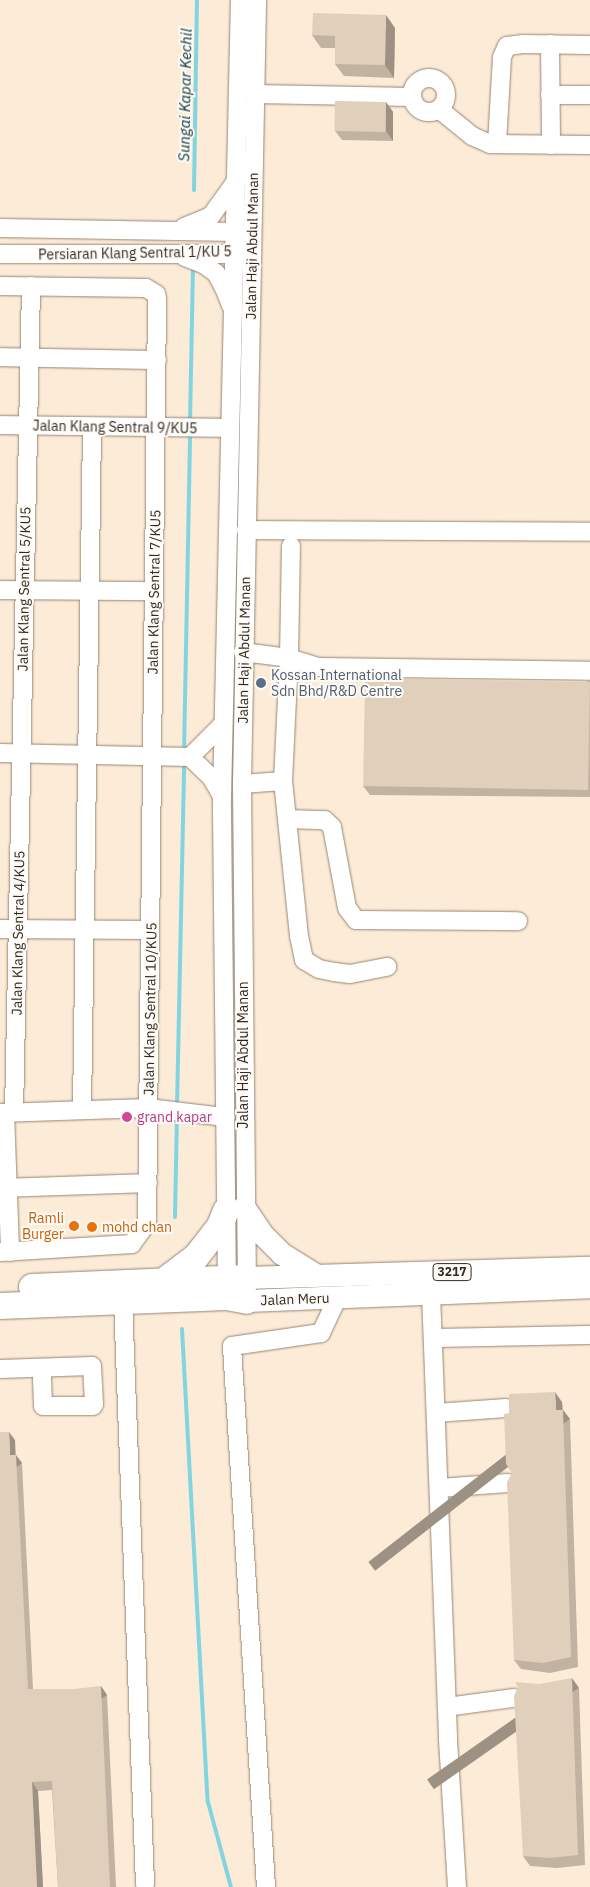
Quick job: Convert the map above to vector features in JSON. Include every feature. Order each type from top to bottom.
[{"type":"highway","points":[[164,1281],[196,1258],[235,1209]]},
{"type":"highway","name":"Jalan Meru","points":[[0,1288],[164,1281],[237,1289]]},
{"type":"highway","name":"Jalan Meru","points":[[0,1306],[123,1301],[237,1289]]},
{"type":"main road","points":[[235,1209],[282,1254],[315,1275]]},
{"type":"main road","name":"Jalan Meru","points":[[237,1289],[315,1275],[590,1268]]},
{"type":"main road","name":"Jalan Meru","points":[[237,1289],[338,1297],[590,1287]]},
{"type":"street","name":"Jalan Haji Abdul Manan","points":[[235,1209],[225,1117],[222,797],[240,0]]},
{"type":"street","name":"Jalan Haji Abdul Manan","points":[[237,1289],[235,1209],[243,652],[257,0]]},
{"type":"street","points":[[497,144],[504,51],[507,46],[513,44],[590,45]]},
{"type":"street","points":[[550,44],[551,145]]},
{"type":"street","points":[[430,78],[436,79],[445,88],[446,93],[446,100],[440,110],[434,112],[422,112],[417,108],[412,97],[412,91],[419,81],[430,78]]},
{"type":"street","points":[[255,94],[412,97]]},
{"type":"street","points":[[550,95],[590,95]]},
{"type":"street","points":[[440,110],[482,142],[497,144],[590,145]]},
{"type":"street","points":[[172,231],[211,216],[237,180]]},
{"type":"street","name":"Persiaran Klang Sentral 1/KU 5","points":[[0,228],[235,232],[252,244],[235,254],[0,254]]},
{"type":"street","points":[[174,253],[203,264],[216,273],[225,290],[233,314]]},
{"type":"street","points":[[0,286],[31,286]]},
{"type":"street","name":"Jalan Klang Sentral 5/KU5","points":[[21,753],[31,286]]},
{"type":"street","name":"Jalan Klang Sentral 7/KU5","points":[[31,286],[152,290],[157,299],[152,756]]},
{"type":"street","points":[[0,357],[156,360]]},
{"type":"street","name":"Jalan Klang Sentral 9/KU5","points":[[0,425],[230,428]]},
{"type":"street","points":[[82,1110],[92,427]]},
{"type":"street","points":[[246,530],[590,532]]},
{"type":"street","points":[[291,546],[289,658],[283,781],[299,936],[304,960],[319,968],[350,974],[387,967]]},
{"type":"street","points":[[0,590],[154,591]]},
{"type":"street","points":[[243,652],[289,658],[319,667],[590,671]]},
{"type":"street","points":[[190,757],[223,724]]},
{"type":"street","points":[[0,752],[190,757],[211,777],[222,797]]},
{"type":"street","name":"Jalan Klang Sentral 4/KU5","points":[[5,1252],[6,1113],[18,929],[21,753]]},
{"type":"street","name":"Jalan Klang Sentral 10/KU5","points":[[5,1252],[132,1244],[147,1223],[152,756]]},
{"type":"street","points":[[242,784],[283,781]]},
{"type":"street","points":[[287,819],[326,820],[332,827],[347,908],[356,920],[518,921]]},
{"type":"street","points":[[0,929],[150,930]]},
{"type":"street","points":[[6,1113],[148,1108],[225,1117]]},
{"type":"street","points":[[4,1188],[148,1183]]},
{"type":"street","points":[[431,1294],[447,1707],[457,1887]]},
{"type":"street","points":[[266,1887],[232,1346],[321,1333],[338,1297]]},
{"type":"street","points":[[123,1301],[145,1885]]},
{"type":"street","points":[[433,1338],[590,1335]]},
{"type":"street","points":[[0,1369],[42,1368]]},
{"type":"street","points":[[436,1413],[506,1408]]},
{"type":"street","points":[[438,1488],[508,1483]]},
{"type":"street","points":[[447,1707],[514,1698]]},
{"type":"building","points":[[313,13],[386,15],[385,65],[335,64],[335,36],[312,35]]},
{"type":"building","points":[[335,101],[386,102],[385,132],[334,131]]},
{"type":"building","points":[[365,678],[590,682],[588,790],[363,786]]},
{"type":"building","points":[[555,1392],[556,1410],[563,1410],[571,1657],[543,1663],[514,1660],[507,1482],[512,1473],[506,1464],[504,1414],[509,1413],[509,1394]]},
{"type":"building","points":[[0,1432],[9,1432],[10,1455],[16,1455],[28,1689],[74,1689],[101,1686],[110,1887],[58,1887],[52,1781],[32,1782],[37,1887],[0,1887]]},
{"type":"building","points":[[572,1678],[578,1855],[550,1858],[523,1856],[514,1696],[518,1687],[515,1682],[539,1684]]},
{"type":"waterway","name":"Sungai Kapar Kechil","points":[[194,190],[197,0]]},
{"type":"waterway","points":[[190,423],[193,271]]},
{"type":"waterway","points":[[184,753],[190,432]]},
{"type":"waterway","points":[[177,1107],[184,762]]},
{"type":"waterway","points":[[175,1217],[177,1117]]},
{"type":"waterway","points":[[182,1329],[208,1802],[231,1887]]},
{"type":"place","name":"Kossan International Sdn Bhd/R&D Centre","points":[[261,683]]},
{"type":"place","name":"grand kapar","points":[[127,1117]]},
{"type":"place","name":"Ramli Burger","points":[[74,1226]]},
{"type":"place","name":"mohd chan","points":[[92,1227]]}]
